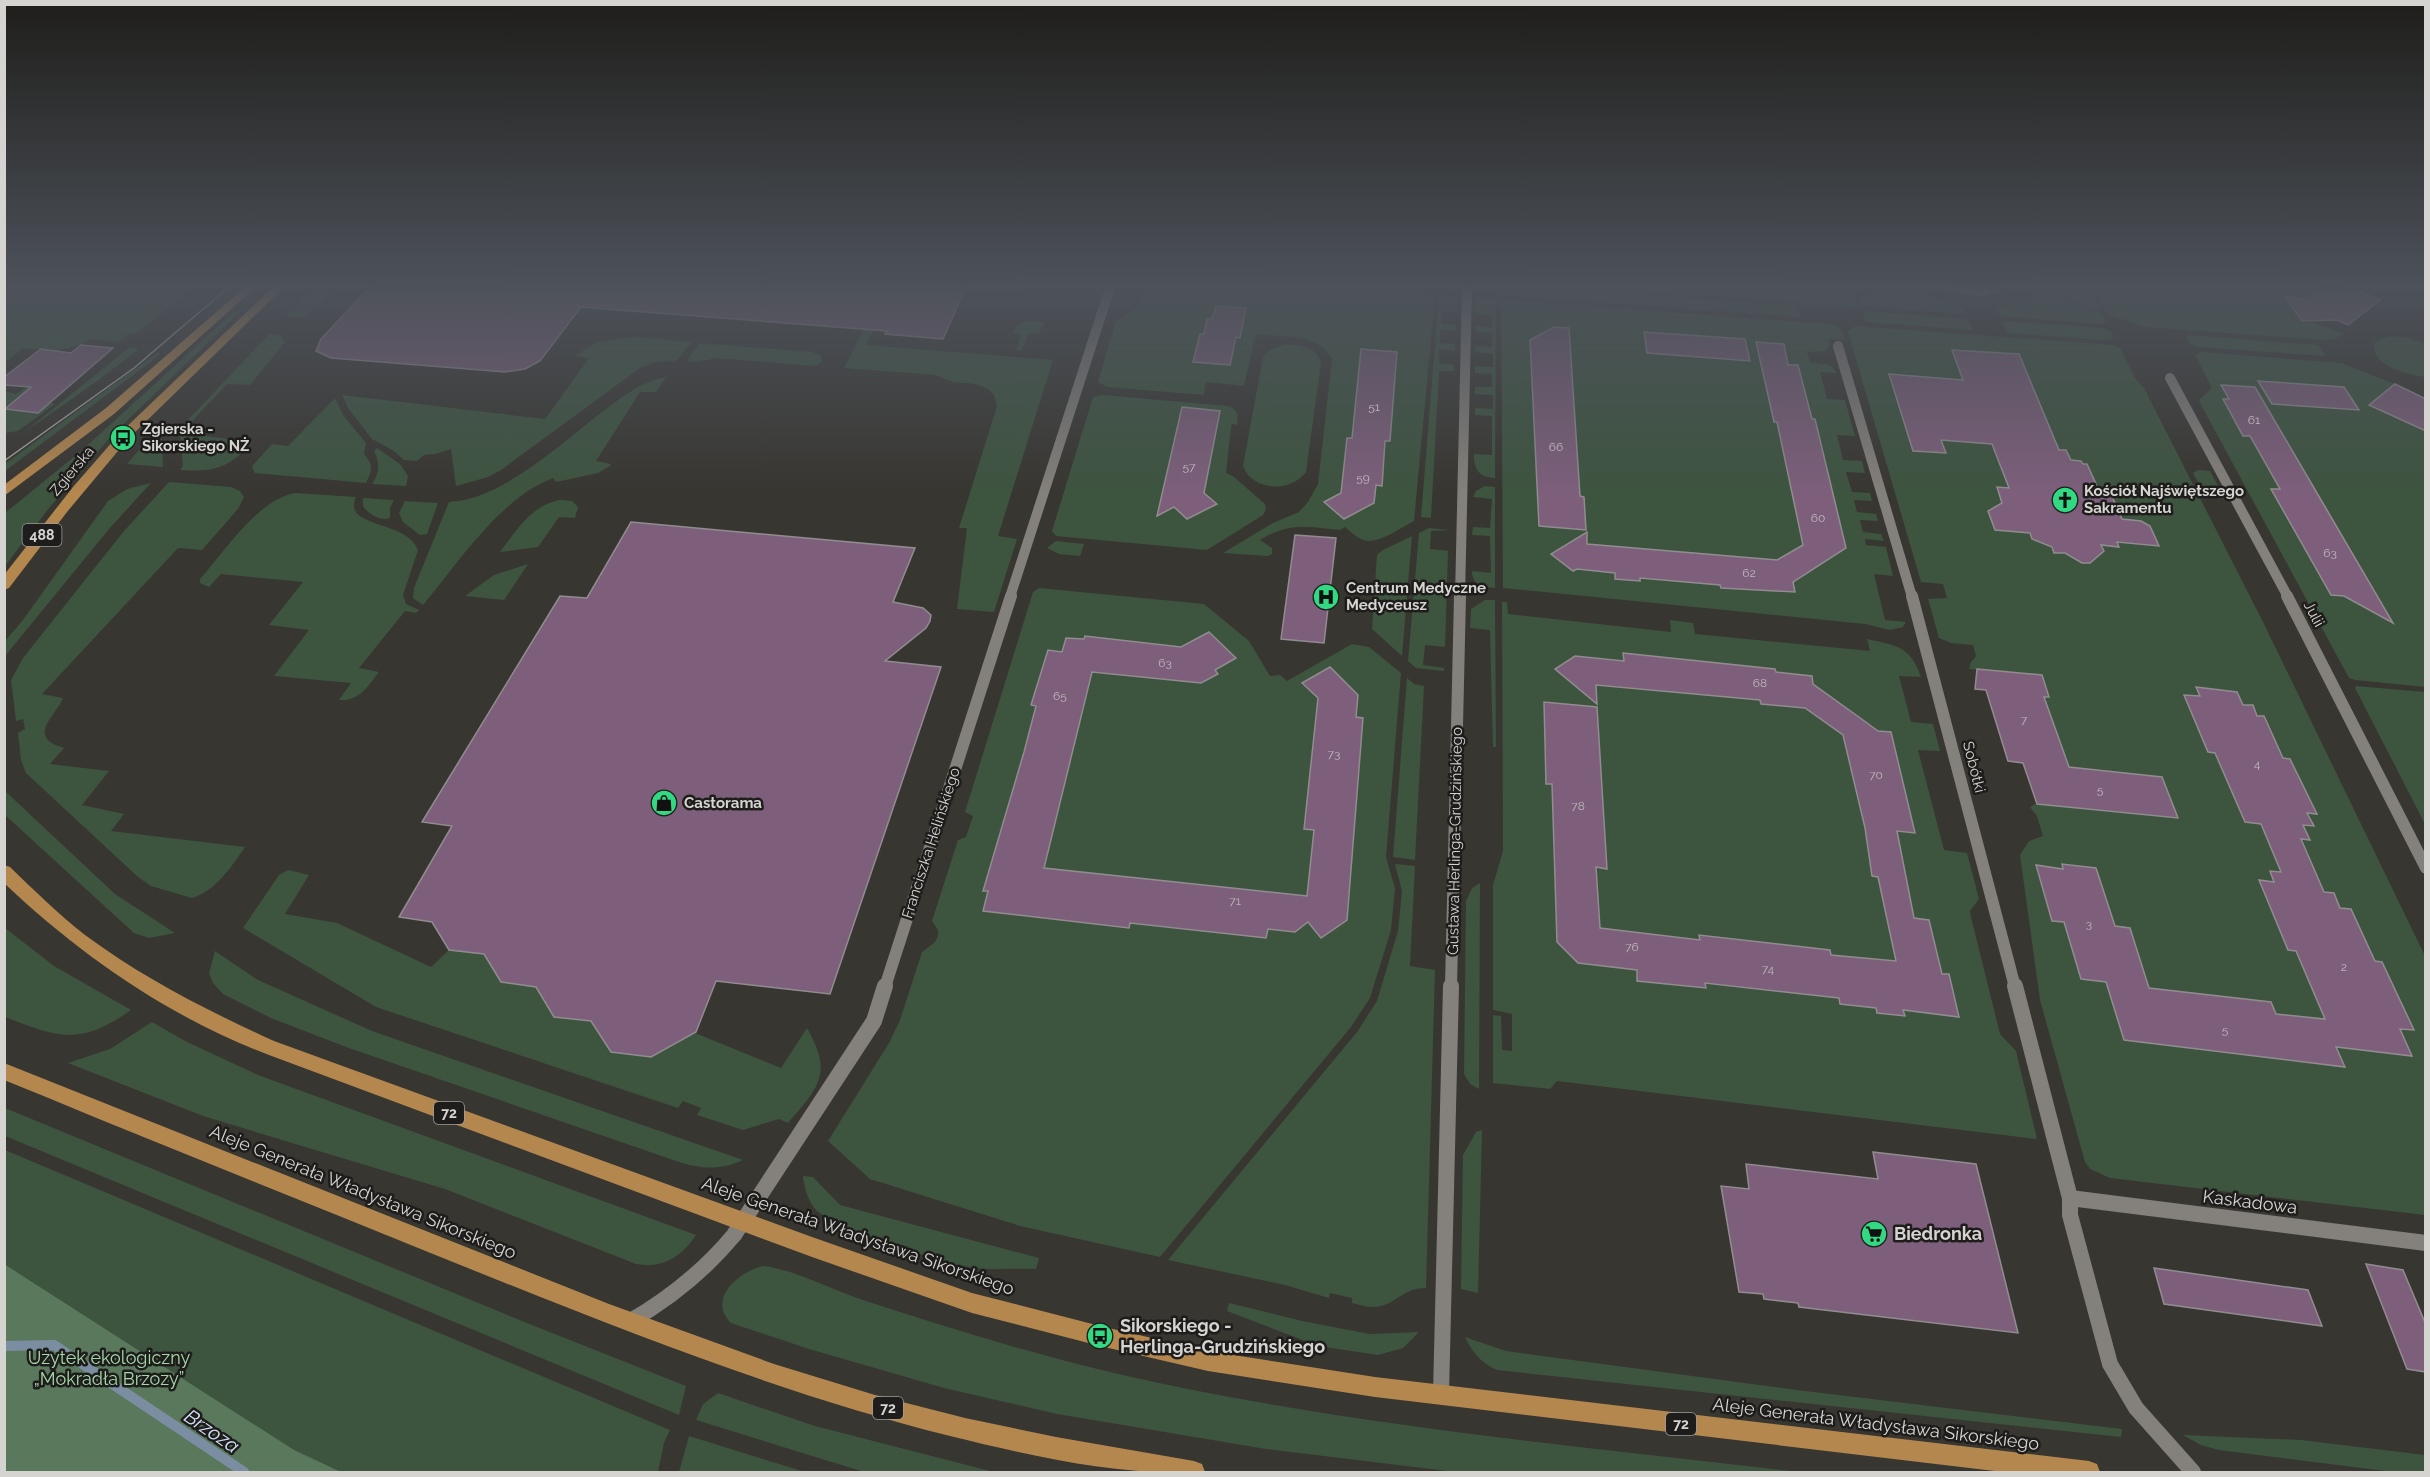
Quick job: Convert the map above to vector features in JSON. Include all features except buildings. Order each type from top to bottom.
[{"type":"main road","name":"Zgierska","points":[[4,492],[111,411],[173,356]]},
{"type":"main road","name":"Zgierska","points":[[4,585],[80,486],[163,395],[205,356]]},
{"type":"main road","name":"Aleje Generała Władysława Sikorskiego","points":[[4,872],[55,920],[104,957],[208,1020],[280,1051],[972,1303],[1100,1336],[1274,1372],[2089,1473]]},
{"type":"main road","name":"Aleje Generała Władysława Sikorskiego","points":[[4,1071],[715,1355],[830,1393],[960,1428],[1194,1473]]},
{"type":"street","name":"Franciszka Helińskiego","points":[[629,1322],[666,1299],[694,1276],[723,1247],[840,1077],[874,1020],[1088,356]]},
{"type":"street","name":"Gustawa Herlinga-Grudzińskiego","points":[[1441,1394],[1465,356]]},
{"type":"street","name":"Sobótki","points":[[1841,356],[1926,645],[2070,1197],[2070,1215],[2110,1364],[2117,1380],[2145,1420],[2193,1473]]},
{"type":"street","name":"Julii","points":[[2170,378],[2309,636],[2426,868]]},
{"type":"street","name":"Kaskadowa","points":[[2070,1197],[2426,1243]]},
{"type":"green space","points":[[5,356],[13,356],[8,360],[5,360]]},
{"type":"green space","points":[[119,356],[130,356],[96,382],[23,433]]},
{"type":"green space","points":[[153,356],[158,356],[5,471],[5,464]]},
{"type":"green space","points":[[186,356],[194,356],[114,433],[49,508],[5,566],[5,513],[80,452]]},
{"type":"green space","points":[[248,356],[274,356],[250,385],[227,384],[181,433],[253,442],[236,458],[213,469],[180,470],[183,466],[180,434],[184,424]]},
{"type":"green space","points":[[574,356],[680,356],[676,361],[655,362],[640,368],[501,470],[488,477],[456,486],[451,449],[424,455],[417,461],[404,460],[394,451],[372,439],[348,408],[342,395],[545,419],[589,358]]},
{"type":"green space","points":[[690,356],[821,356],[822,362],[815,366],[716,358],[697,362],[687,361]]},
{"type":"green space","points":[[850,356],[1002,356],[1053,360],[998,536],[1017,539],[994,612],[957,609],[967,528],[959,528],[997,406],[994,395],[988,389],[976,384],[952,382],[936,375],[844,368]]},
{"type":"green space","points":[[1106,356],[1251,356],[1244,386],[1206,382],[1204,395],[1107,387],[1098,382]]},
{"type":"green space","points":[[1318,356],[1321,363],[1306,472],[1299,479],[1282,486],[1263,484],[1255,480],[1243,466],[1263,357]]},
{"type":"green space","points":[[1330,356],[1429,356],[1414,521],[1373,541],[1361,539],[1345,527],[1340,530],[1290,528],[1270,534],[1260,540],[1272,548],[1272,554],[1268,556],[1223,553],[1273,523],[1299,512],[1308,502],[1318,484],[1332,359]]},
{"type":"green space","points":[[1434,356],[1439,356],[1439,363],[1454,365],[1454,371],[1439,371],[1431,518],[1421,517]]},
{"type":"green space","points":[[1493,356],[1496,356],[1495,478],[1478,472],[1474,460],[1474,454],[1492,455],[1492,416],[1475,415],[1475,408],[1493,409],[1493,395],[1475,394],[1475,387],[1492,387],[1492,374],[1475,373],[1475,366],[1493,367]]},
{"type":"green space","points":[[1501,356],[1808,356],[1810,362],[1830,365],[1837,373],[1820,372],[1827,399],[1845,400],[1855,436],[1837,435],[1843,460],[1862,461],[1865,473],[1846,472],[1852,492],[1870,493],[1872,501],[1854,500],[1857,512],[1876,514],[1878,521],[1860,520],[1863,532],[1881,534],[1884,541],[1865,539],[1866,545],[1886,547],[1893,576],[1874,574],[1885,620],[1906,622],[1903,627],[1890,630],[1865,624],[1503,588]]},
{"type":"green space","points":[[1855,356],[2124,356],[2135,378],[2144,388],[2264,624],[2425,956],[2425,1215],[2110,1178],[2090,1169],[2085,1162],[2040,1000],[2020,855],[2029,841],[2043,836],[2037,816],[2030,807],[2035,804],[2178,818],[2161,777],[2054,766],[2060,743],[2044,697],[2049,697],[2042,675],[1969,669],[1976,656],[1973,645],[1951,643],[1939,638],[1928,599],[1947,598],[1943,584],[1921,582]]},
{"type":"green space","points":[[2195,356],[2250,356],[2341,363],[2395,384],[2425,402],[2425,687],[2349,678],[2200,403],[2199,400],[2210,390],[2211,386]]},
{"type":"green space","points":[[2377,356],[2425,356],[2425,377],[2392,368]]},
{"type":"green space","points":[[666,377],[656,392],[640,392],[596,461],[611,464],[610,466],[598,473],[556,482],[553,478],[534,487],[515,500],[482,533],[423,605],[413,598],[414,588],[449,502],[469,499],[510,481],[624,396],[648,382]]},
{"type":"green space","points":[[26,387],[31,387],[6,409],[38,413],[50,403],[55,404],[18,431],[5,433],[4,391],[16,394]]},
{"type":"green space","points":[[1103,395],[1228,406],[1234,409],[1237,425],[1232,424],[1231,427],[1226,473],[1234,477],[1265,504],[1266,509],[1263,515],[1207,550],[1056,536],[1052,531],[1093,397]]},
{"type":"green space","points":[[335,398],[343,415],[366,443],[364,454],[371,468],[366,483],[255,473],[252,467],[272,444],[288,446]]},
{"type":"green space","points":[[158,439],[162,439],[163,467],[127,464],[140,449],[148,449]]},
{"type":"green space","points":[[377,448],[400,464],[408,476],[406,486],[372,484],[378,472],[374,451]]},
{"type":"green space","points":[[2198,470],[2210,471],[2225,499],[2206,497],[2193,473]]},
{"type":"green space","points":[[169,482],[231,487],[240,491],[244,497],[238,509],[202,550],[178,548],[42,694],[63,698],[46,726],[46,738],[64,748],[50,764],[109,771],[82,805],[124,814],[111,831],[245,847],[216,884],[201,895],[192,898],[151,886],[138,877],[26,773],[21,760],[18,733],[25,729],[23,719],[16,721],[11,680],[23,658],[124,531]]},
{"type":"green space","points":[[151,483],[109,529],[5,656],[5,641],[23,620],[108,501],[127,489]]},
{"type":"green space","points":[[1485,486],[1495,487],[1495,588],[1482,586],[1472,576],[1472,571],[1491,573],[1490,536],[1472,535],[1473,527],[1490,528],[1492,499],[1473,497],[1476,491]]},
{"type":"green space","points":[[296,493],[356,497],[354,507],[358,514],[366,520],[401,533],[411,540],[418,550],[403,595],[406,604],[419,610],[416,613],[405,611],[359,668],[379,672],[358,696],[346,700],[339,700],[351,683],[274,676],[309,630],[269,625],[303,582],[221,574],[209,587],[200,583],[200,579],[231,541],[256,515],[282,497]]},
{"type":"green space","points":[[363,498],[394,500],[390,508],[390,518],[379,518],[368,512],[363,506]]},
{"type":"green space","points":[[561,500],[572,501],[578,507],[575,518],[559,517],[538,547],[500,552],[533,513],[541,507]]},
{"type":"green space","points":[[405,501],[438,503],[427,534],[420,535],[403,522],[399,513]]},
{"type":"green space","points":[[1429,528],[1449,530],[1431,531],[1430,549],[1448,551],[1445,647],[1425,645],[1423,665],[1444,668],[1444,671],[1416,668],[1408,661],[1419,533]]},
{"type":"green space","points":[[1412,536],[1402,656],[1372,629],[1377,555]]},
{"type":"green space","points":[[1056,541],[1084,544],[1080,556],[1059,554],[1047,548]]},
{"type":"green space","points":[[528,564],[504,600],[465,596],[494,575]]},
{"type":"green space","points":[[1039,588],[1204,604],[1249,641],[1270,676],[1280,675],[1287,681],[1352,644],[1369,647],[1401,673],[1386,857],[1395,888],[1391,930],[1370,998],[1351,1027],[1160,1257],[1020,1226],[870,1179],[828,1141],[889,1043],[900,1020],[922,952],[935,942],[938,936],[938,930],[932,921],[958,840],[966,837],[973,816],[965,812],[1033,592]]},
{"type":"green space","points":[[1485,600],[1495,600],[1496,747],[1493,747],[1490,630],[1470,628],[1471,609]]},
{"type":"green space","points":[[1502,602],[1507,602],[1508,614],[1671,632],[1670,620],[1693,623],[1695,634],[1870,651],[1867,639],[1895,646],[1907,653],[1921,677],[1899,676],[1911,722],[1933,724],[1940,751],[1918,750],[1944,850],[1967,853],[1979,899],[1970,911],[1971,917],[2000,1034],[2016,1051],[2037,1139],[1557,1081],[1550,1089],[1493,1083],[1493,1015],[1501,1016],[1502,1050],[1512,1051],[1512,1014],[1493,1010],[1493,885],[1503,851]]},
{"type":"green space","points":[[1407,678],[1414,684],[1424,686],[1415,860],[1393,857]]},
{"type":"green space","points":[[2356,686],[2425,692],[2425,824],[2355,688]]},
{"type":"green space","points":[[5,791],[115,894],[175,933],[149,938],[134,933],[5,815]]},
{"type":"green space","points":[[1395,864],[1415,866],[1410,966],[1435,970],[1426,1288],[1412,1290],[1381,1306],[1370,1307],[1352,1303],[1352,1298],[1330,1293],[1329,1298],[1285,1285],[1168,1260],[1357,1032],[1377,1001],[1398,931],[1402,891]]},
{"type":"green space","points":[[288,870],[309,875],[285,914],[337,923],[431,967],[449,950],[484,954],[501,982],[536,987],[554,1017],[591,1021],[651,1057],[695,1033],[781,1068],[807,1028],[819,1057],[821,1069],[819,1079],[808,1099],[788,1123],[779,1119],[743,1130],[697,1115],[701,1108],[683,1101],[678,1108],[376,1007],[243,928],[279,875]]},
{"type":"green space","points":[[1480,883],[1479,1089],[1470,1084],[1464,1074],[1466,901],[1472,888]]},
{"type":"green space","points":[[5,928],[54,966],[131,1010],[97,1029],[83,1034],[69,1035],[40,1030],[5,1017]]},
{"type":"green space","points":[[215,951],[258,980],[372,1031],[743,1160],[728,1166],[712,1168],[682,1163],[346,1047],[271,1018],[223,994],[213,983],[209,973]]},
{"type":"green space","points":[[152,1022],[185,1041],[258,1075],[696,1235],[684,1250],[670,1260],[654,1265],[636,1264],[445,1189],[203,1116],[68,1063],[110,1049]]},
{"type":"green space","points":[[5,1108],[522,1321],[686,1386],[679,1415],[5,1136]]},
{"type":"green space","points":[[1482,1130],[1478,1293],[1461,1289],[1463,1155],[1476,1132]]},
{"type":"green space","name":"Użytek ekologiczny „Mokradła Brzozy”","points":[[5,1150],[670,1430],[664,1443],[658,1472],[5,1472]]},
{"type":"green space","points":[[803,1176],[813,1177],[840,1205],[1039,1258],[1036,1269],[989,1269],[962,1266],[909,1250],[841,1225],[816,1210],[807,1194]]},
{"type":"green space","points":[[4,1264],[294,1450],[341,1472],[5,1472]]},
{"type":"green space","points":[[763,1266],[787,1271],[863,1300],[956,1330],[1082,1365],[1199,1391],[1284,1407],[1456,1432],[1800,1472],[1456,1472],[1266,1449],[1057,1414],[944,1388],[809,1349],[731,1323],[724,1314],[722,1305],[724,1296],[736,1280],[753,1269]]},
{"type":"green space","points":[[1229,1303],[1302,1321],[1370,1334],[1419,1332],[1403,1348],[1378,1355],[1318,1346],[1227,1311]]},
{"type":"green space","points":[[1465,1337],[1506,1351],[1805,1391],[2122,1429],[2121,1437],[1497,1370],[1478,1356]]},
{"type":"green space","points":[[718,1393],[815,1426],[994,1472],[864,1472],[696,1420],[703,1404]]},
{"type":"green space","points":[[2183,1435],[2301,1440],[2425,1455],[2425,1472],[2393,1472],[2219,1450],[2201,1445]]},
{"type":"green space","points":[[689,1436],[805,1472],[679,1472]]},
{"type":"waterway","name":"Brzoza","points":[[4,1346],[54,1345],[244,1472]]},
{"type":"tram line","points":[[4,461],[148,356]]},
{"type":"place","name":"Zgierska - Sikorskiego NŻ","points":[[123,438]]},
{"type":"place","name":"Kościół Najświętszego Sakramentu","points":[[2065,500]]},
{"type":"place","name":"Centrum Medyczne Medyceusz","points":[[1326,597]]},
{"type":"place","name":"Castorama","points":[[664,803]]},
{"type":"place","name":"Biedronka","points":[[1874,1234]]},
{"type":"place","name":"Sikorskiego - Herlinga-Grudzińskiego","points":[[1100,1336]]}]
